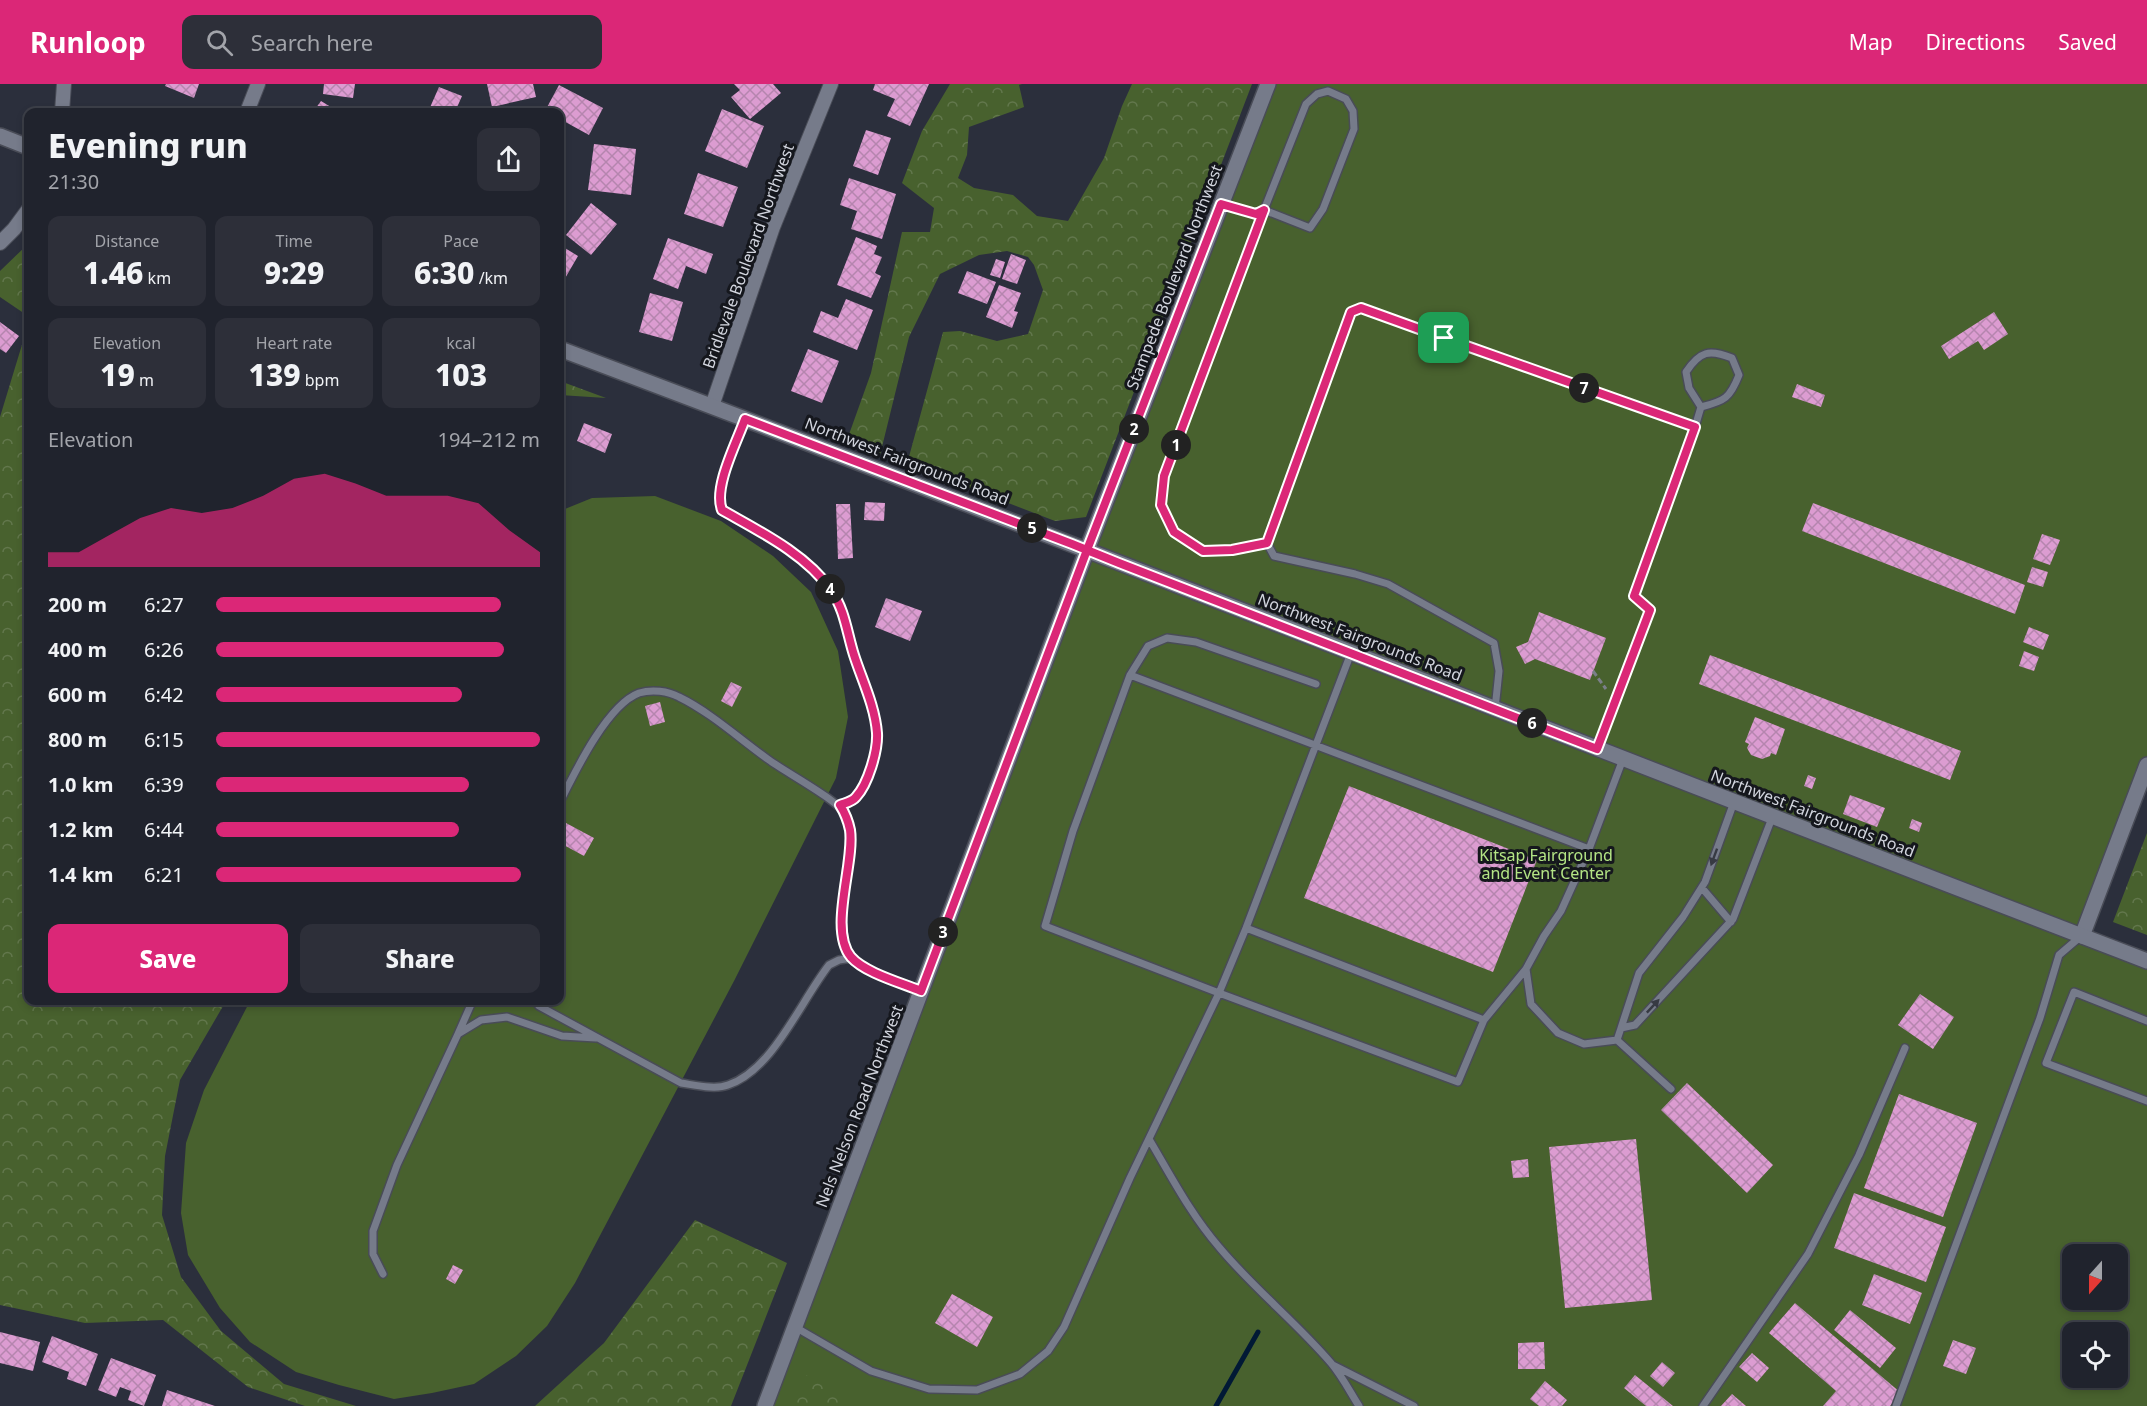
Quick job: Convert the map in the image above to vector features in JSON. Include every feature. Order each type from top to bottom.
[{"type":"main road","name":"Stampede Boulevard Northwest","points":[[1087,550],[1268,84]]},
{"type":"main road","points":[[0,136],[24,145]]},
{"type":"main road","name":"Northwest Fairgrounds Road","points":[[564,350],[1087,550],[2147,961]]},
{"type":"main road","name":"Nels Nelson Road Northwest","points":[[765,1406],[1087,550]]},
{"type":"main road","points":[[2082,936],[2147,765]]},
{"type":"street","points":[[62,108],[64,84]]},
{"type":"street","points":[[249,108],[258,84]]},
{"type":"street","name":"Bridlevale Boulevard Northwest","points":[[712,406],[773,228],[831,84]]},
{"type":"street","points":[[0,243],[24,215]]},
{"type":"lane","points":[[1221,204],[1256,214],[1264,210],[1310,228],[1323,209],[1354,129],[1353,111],[1346,99],[1328,91],[1317,94],[1306,104],[1264,210],[1164,476],[1161,505],[1174,532],[1203,551],[1232,550],[1267,543]]},
{"type":"lane","points":[[1494,709],[1498,671],[1494,643],[1388,584],[1355,574],[1274,556],[1267,543],[1351,312],[1361,308],[1695,427]]},
{"type":"lane","points":[[1597,749],[1650,610],[1634,596],[1701,407],[1689,388],[1686,372],[1696,358],[1715,351],[1732,358],[1740,375],[1732,393],[1720,402],[1701,407]]},
{"type":"lane","points":[[745,419],[721,486],[719,501],[722,510],[794,555],[831,590],[842,609],[853,653],[872,707],[877,735],[871,769],[854,800],[840,805]]},
{"type":"lane","points":[[1316,684],[1196,642],[1167,639],[1148,646],[1130,675],[1073,831],[1046,926],[1458,1082],[1484,1020],[1526,969],[1561,911],[1589,849],[1623,759]]},
{"type":"lane","points":[[795,1327],[871,1371],[929,1389],[977,1390],[1020,1374],[1048,1351],[1064,1327],[1149,1139],[1219,993],[1351,653]]},
{"type":"lane","points":[[1130,675],[1589,849]]},
{"type":"lane","points":[[564,794],[588,747],[618,708],[639,693],[662,691],[679,697],[719,723],[779,768],[840,805],[847,816],[850,833],[844,893],[845,946],[852,957],[868,969],[921,991]]},
{"type":"lane","points":[[1617,1040],[1639,973],[1683,918],[1702,888],[1734,802]]},
{"type":"lane","points":[[1621,1028],[1635,1025],[1731,922],[1772,817]]},
{"type":"lane","points":[[1702,888],[1731,922]]},
{"type":"lane","points":[[1246,928],[1484,1020]]},
{"type":"lane","points":[[1896,1406],[2040,1018],[2059,955],[2082,936]]},
{"type":"lane","points":[[539,1005],[681,1083],[727,1086],[755,1070],[771,1052],[829,965],[852,957]]},
{"type":"lane","points":[[1526,969],[1531,1004],[1558,1033],[1584,1044],[1617,1040],[1671,1089]]},
{"type":"lane","points":[[2147,1021],[2073,992],[2046,1063],[2147,1101]]},
{"type":"lane","points":[[382,1274],[373,1254],[373,1231],[397,1165],[470,1005]]},
{"type":"lane","points":[[458,1034],[481,1020],[507,1017],[562,1036],[596,1038]]},
{"type":"lane","points":[[1703,1406],[1808,1254],[1859,1155],[1905,1048]]},
{"type":"lane","points":[[1149,1139],[1185,1200],[1218,1246],[1250,1282],[1289,1318],[1333,1365],[1359,1406]]},
{"type":"lane","points":[[1333,1365],[1414,1406]]},
{"type":"path","points":[[1593,671],[1615,702]]},
{"type":"green space","points":[[950,84],[1022,84],[1019,85],[1024,107],[969,127],[967,155],[958,178],[974,188],[1013,195],[1037,216],[1068,221],[1104,158],[1132,84],[1252,84],[1086,517],[1055,521],[907,464],[943,332],[960,331],[997,341],[1028,334],[1043,290],[1034,265],[1028,257],[1007,251],[979,255],[940,274],[909,337],[880,455],[847,440],[871,373],[902,232],[930,232],[934,208],[902,183],[922,131]]},
{"type":"green space","name":"Kitsap Fairground and Event Center","points":[[1268,84],[2147,84],[2147,765],[2082,936],[2147,961],[2147,1406],[765,1406]]},
{"type":"green space","points":[[24,248],[24,313],[0,297],[0,271]]},
{"type":"green space","points":[[24,338],[24,1005],[224,1005],[180,1080],[165,1156],[162,1215],[181,1277],[221,1331],[284,1384],[356,1406],[305,1406],[248,1387],[163,1320],[85,1323],[0,1305],[0,417]]},
{"type":"green space","points":[[564,382],[606,398],[564,395]]},
{"type":"green space","points":[[655,496],[721,521],[773,556],[811,592],[838,651],[848,717],[836,778],[734,981],[575,1283],[547,1326],[516,1356],[474,1384],[432,1393],[394,1399],[296,1372],[250,1342],[220,1308],[188,1255],[181,1213],[186,1143],[204,1090],[248,1005],[564,1005],[564,509],[592,498]]},
{"type":"green space","points":[[2147,833],[2147,935],[2113,922]]},
{"type":"green space","points":[[695,1220],[787,1263],[731,1406],[535,1406],[604,1343]]},
{"type":"green space","points":[[803,1373],[856,1406],[791,1406]]},
{"type":"building","points":[[166,84],[199,84],[194,98],[165,86]]},
{"type":"building","points":[[324,84],[355,84],[353,98],[323,94]]},
{"type":"building","points":[[487,84],[533,84],[536,97],[492,107]]},
{"type":"building","points":[[734,84],[773,84],[781,93],[750,119],[731,97],[740,90]]},
{"type":"building","points":[[875,84],[929,84],[910,126],[887,116],[895,99],[873,90]]},
{"type":"building","points":[[559,85],[603,108],[589,135],[564,121],[564,108],[547,108]]},
{"type":"building","points":[[439,87],[462,96],[457,108],[430,108]]},
{"type":"building","points":[[321,101],[332,108],[316,108]]},
{"type":"building","points":[[722,109],[764,126],[747,168],[705,151]]},
{"type":"building","points":[[866,130],[891,138],[878,175],[853,166]]},
{"type":"building","points":[[594,144],[636,149],[631,195],[588,190]]},
{"type":"building","points":[[698,173],[738,187],[723,227],[684,214]]},
{"type":"building","points":[[849,178],[896,194],[882,239],[851,229],[857,211],[840,205]]},
{"type":"building","points":[[591,203],[617,224],[591,255],[566,235]]},
{"type":"building","points":[[856,237],[877,246],[874,254],[882,257],[875,273],[881,276],[871,298],[837,285]]},
{"type":"building","points":[[668,238],[713,254],[706,274],[686,266],[678,289],[653,279]]},
{"type":"building","points":[[564,247],[578,256],[564,280]]},
{"type":"building","points":[[1011,254],[1026,260],[1017,284],[1002,279]]},
{"type":"building","points":[[996,259],[1005,262],[1000,278],[990,275]]},
{"type":"building","points":[[967,271],[996,282],[987,304],[958,293]]},
{"type":"building","points":[[999,285],[1021,293],[1014,311],[1018,312],[1012,328],[986,317]]},
{"type":"building","points":[[650,293],[683,302],[672,341],[639,332]]},
{"type":"building","points":[[846,299],[873,310],[857,350],[813,332],[821,311],[838,318]]},
{"type":"building","points":[[1994,312],[2008,334],[1984,350],[1978,341],[1949,359],[1941,346]]},
{"type":"building","points":[[0,322],[19,336],[6,353],[0,349]]},
{"type":"building","points":[[808,349],[839,361],[822,403],[791,391]]},
{"type":"building","points":[[1797,384],[1825,395],[1821,407],[1792,397]]},
{"type":"building","points":[[584,423],[612,434],[605,453],[577,441]]},
{"type":"building","points":[[865,502],[885,503],[884,521],[864,520]]},
{"type":"building","points":[[1813,503],[2025,585],[2015,614],[1802,531]]},
{"type":"building","points":[[836,504],[850,504],[853,558],[838,559]]},
{"type":"building","points":[[2042,534],[2060,540],[2050,565],[2033,559]]},
{"type":"building","points":[[2032,567],[2048,572],[2043,587],[2027,582]]},
{"type":"building","points":[[886,598],[922,611],[910,641],[875,627]]},
{"type":"building","points":[[1539,612],[1606,638],[1590,680],[1535,659],[1525,664],[1516,647],[1528,642]]},
{"type":"building","points":[[2029,627],[2049,635],[2043,650],[2023,642]]},
{"type":"building","points":[[2024,651],[2039,657],[2034,671],[2019,666]]},
{"type":"building","points":[[1710,655],[1961,751],[1950,780],[1699,684]]},
{"type":"building","points":[[731,682],[742,687],[732,707],[721,701]]},
{"type":"building","points":[[660,702],[665,722],[650,726],[645,706]]},
{"type":"building","points":[[1755,717],[1785,729],[1776,755],[1771,753],[1770,756],[1762,759],[1751,755],[1747,748],[1749,744],[1745,742]]},
{"type":"building","points":[[1808,775],[1816,778],[1812,789],[1804,786]]},
{"type":"building","points":[[1349,786],[1537,860],[1493,972],[1304,898]]},
{"type":"building","points":[[1850,795],[1885,808],[1877,827],[1843,814]]},
{"type":"building","points":[[1912,819],[1922,823],[1919,832],[1909,828]]},
{"type":"building","points":[[566,823],[594,838],[584,856],[564,845]]},
{"type":"building","points":[[1920,994],[1954,1017],[1933,1049],[1898,1025]]},
{"type":"building","points":[[1687,1083],[1773,1165],[1747,1193],[1661,1110]]},
{"type":"building","points":[[1899,1094],[1977,1123],[1943,1217],[1864,1188]]},
{"type":"building","points":[[1636,1139],[1652,1300],[1565,1308],[1549,1147]]},
{"type":"building","points":[[1528,1159],[1529,1177],[1513,1178],[1511,1161]]},
{"type":"building","points":[[1854,1193],[1946,1227],[1926,1282],[1834,1248]]},
{"type":"building","points":[[453,1265],[463,1270],[455,1284],[446,1279]]},
{"type":"building","points":[[1874,1274],[1922,1293],[1910,1324],[1862,1305]]},
{"type":"building","points":[[952,1294],[993,1317],[977,1347],[935,1323]]},
{"type":"building","points":[[1795,1303],[1901,1393],[1890,1406],[1823,1406],[1836,1391],[1769,1333]]},
{"type":"building","points":[[1850,1310],[1896,1348],[1880,1368],[1834,1330]]},
{"type":"building","points":[[0,1332],[40,1342],[33,1371],[0,1363]]},
{"type":"building","points":[[52,1336],[98,1354],[86,1386],[67,1379],[69,1372],[42,1362]]},
{"type":"building","points":[[1953,1340],[1976,1348],[1966,1374],[1943,1366]]},
{"type":"building","points":[[1544,1342],[1545,1369],[1518,1369],[1518,1343]]},
{"type":"building","points":[[1752,1353],[1769,1368],[1757,1382],[1739,1367]]},
{"type":"building","points":[[111,1358],[156,1375],[144,1406],[128,1400],[131,1391],[120,1387],[116,1397],[98,1390]]},
{"type":"building","points":[[1662,1362],[1675,1373],[1663,1387],[1650,1376]]},
{"type":"building","points":[[1635,1375],[1673,1406],[1646,1406],[1624,1388]]},
{"type":"building","points":[[1545,1381],[1567,1400],[1562,1406],[1539,1406],[1530,1399]]},
{"type":"building","points":[[167,1390],[215,1406],[162,1406]]},
{"type":"building","points":[[1732,1394],[1746,1406],[1721,1406]]},
{"type":"waterway","points":[[1216,1406],[1258,1332]]},
{"type":"route","points":[[1444,338],[1361,308],[1351,312],[1267,543],[1232,550],[1203,551],[1174,532],[1161,505],[1164,476],[1264,210],[1256,214],[1221,204],[1087,550],[921,991],[868,969],[852,957],[845,946],[843,934],[844,893],[850,833],[847,816],[840,805],[854,800],[871,769],[877,735],[872,707],[853,653],[842,609],[831,590],[794,555],[722,510],[719,501],[721,486],[745,419],[1072,544],[1087,550],[1119,563],[1597,749],[1650,610],[1634,596],[1695,427],[1444,338]]}]
